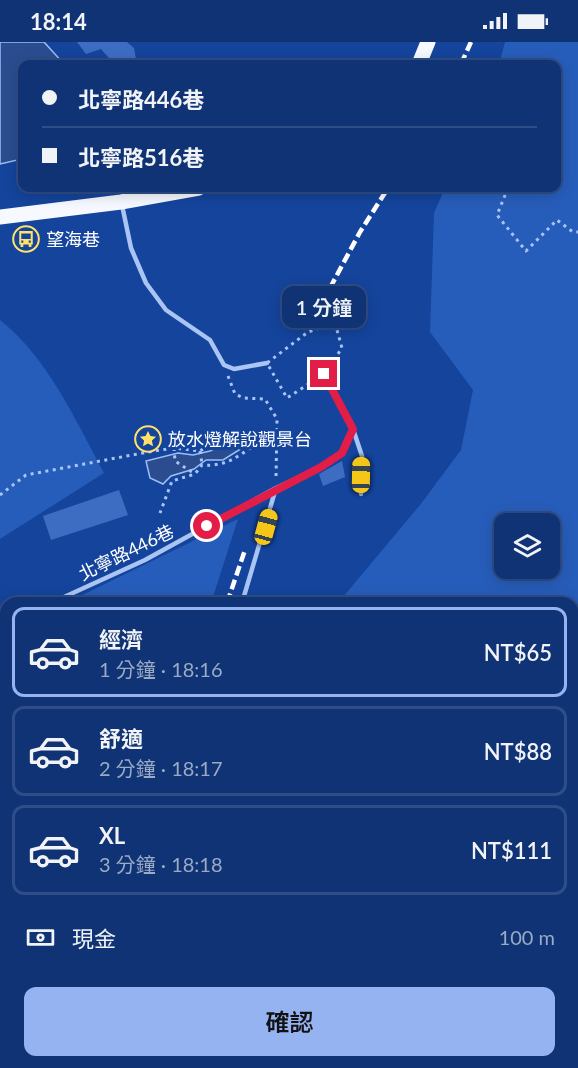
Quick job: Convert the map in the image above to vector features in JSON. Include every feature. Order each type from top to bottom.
[{"type":"main road","points":[[420,60],[428,42]]},
{"type":"main road","points":[[0,217],[19,217],[177,192]]},
{"type":"lane","points":[[121,202],[131,248],[146,283],[165,310],[210,340],[227,367],[234,369],[267,363]]},
{"type":"lane","points":[[324,374],[353,429],[362,456],[361,494]]},
{"type":"lane","name":"北寧路446巷","points":[[64,597],[145,560],[276,488],[321,467],[342,453],[353,429]]},
{"type":"lane","points":[[244,597],[276,488]]},
{"type":"path","points":[[506,192],[496,215],[526,251],[557,220],[573,232],[578,232]]},
{"type":"path","points":[[335,323],[342,348],[324,374],[287,398],[267,363],[308,332],[335,323]]},
{"type":"path","points":[[227,367],[229,380],[236,394],[244,398],[265,399],[277,419],[276,488]]},
{"type":"path","points":[[0,495],[26,475],[174,448],[200,451],[216,441],[233,435],[255,434],[257,443],[231,462],[216,466],[202,465]]},
{"type":"path","points":[[174,448],[175,461],[195,474]]},
{"type":"path","points":[[160,513],[172,481],[195,474],[202,465],[200,451]]},
{"type":"shaded area","points":[[0,42],[44,42],[60,60],[18,60],[18,160],[0,164]]},
{"type":"shaded area","points":[[505,42],[578,42],[578,597],[343,597],[420,505],[461,450],[473,390],[430,332],[434,213],[443,192],[561,192],[561,60],[500,60]]},
{"type":"shaded area","points":[[0,320],[17,335],[47,371],[104,473],[0,539]]},
{"type":"shaded area","points":[[249,438],[252,442],[223,460],[206,460],[194,469],[171,476],[163,484],[150,478],[146,461],[178,453],[193,455],[210,451],[233,439]]},
{"type":"shaded area","points":[[238,519],[213,597],[78,597]]},
{"type":"building","points":[[77,42],[127,42],[134,48],[136,60],[111,60],[101,49],[86,54]]},
{"type":"building","points":[[342,461],[345,477],[323,486],[319,474]]},
{"type":"building","points":[[119,490],[128,515],[51,540],[43,516]]},
{"type":"railway","points":[[463,60],[471,42]]},
{"type":"railway","points":[[330,288],[360,232],[385,192]]},
{"type":"railway","points":[[229,597],[245,550]]},
{"type":"place","name":"望海巷","points":[[26,239]]},
{"type":"place","name":"放水燈解說觀景台","points":[[148,439]]},
{"type":"route","points":[[207,526],[276,488],[321,467],[342,453],[353,429],[334,389],[324,374]]}]
